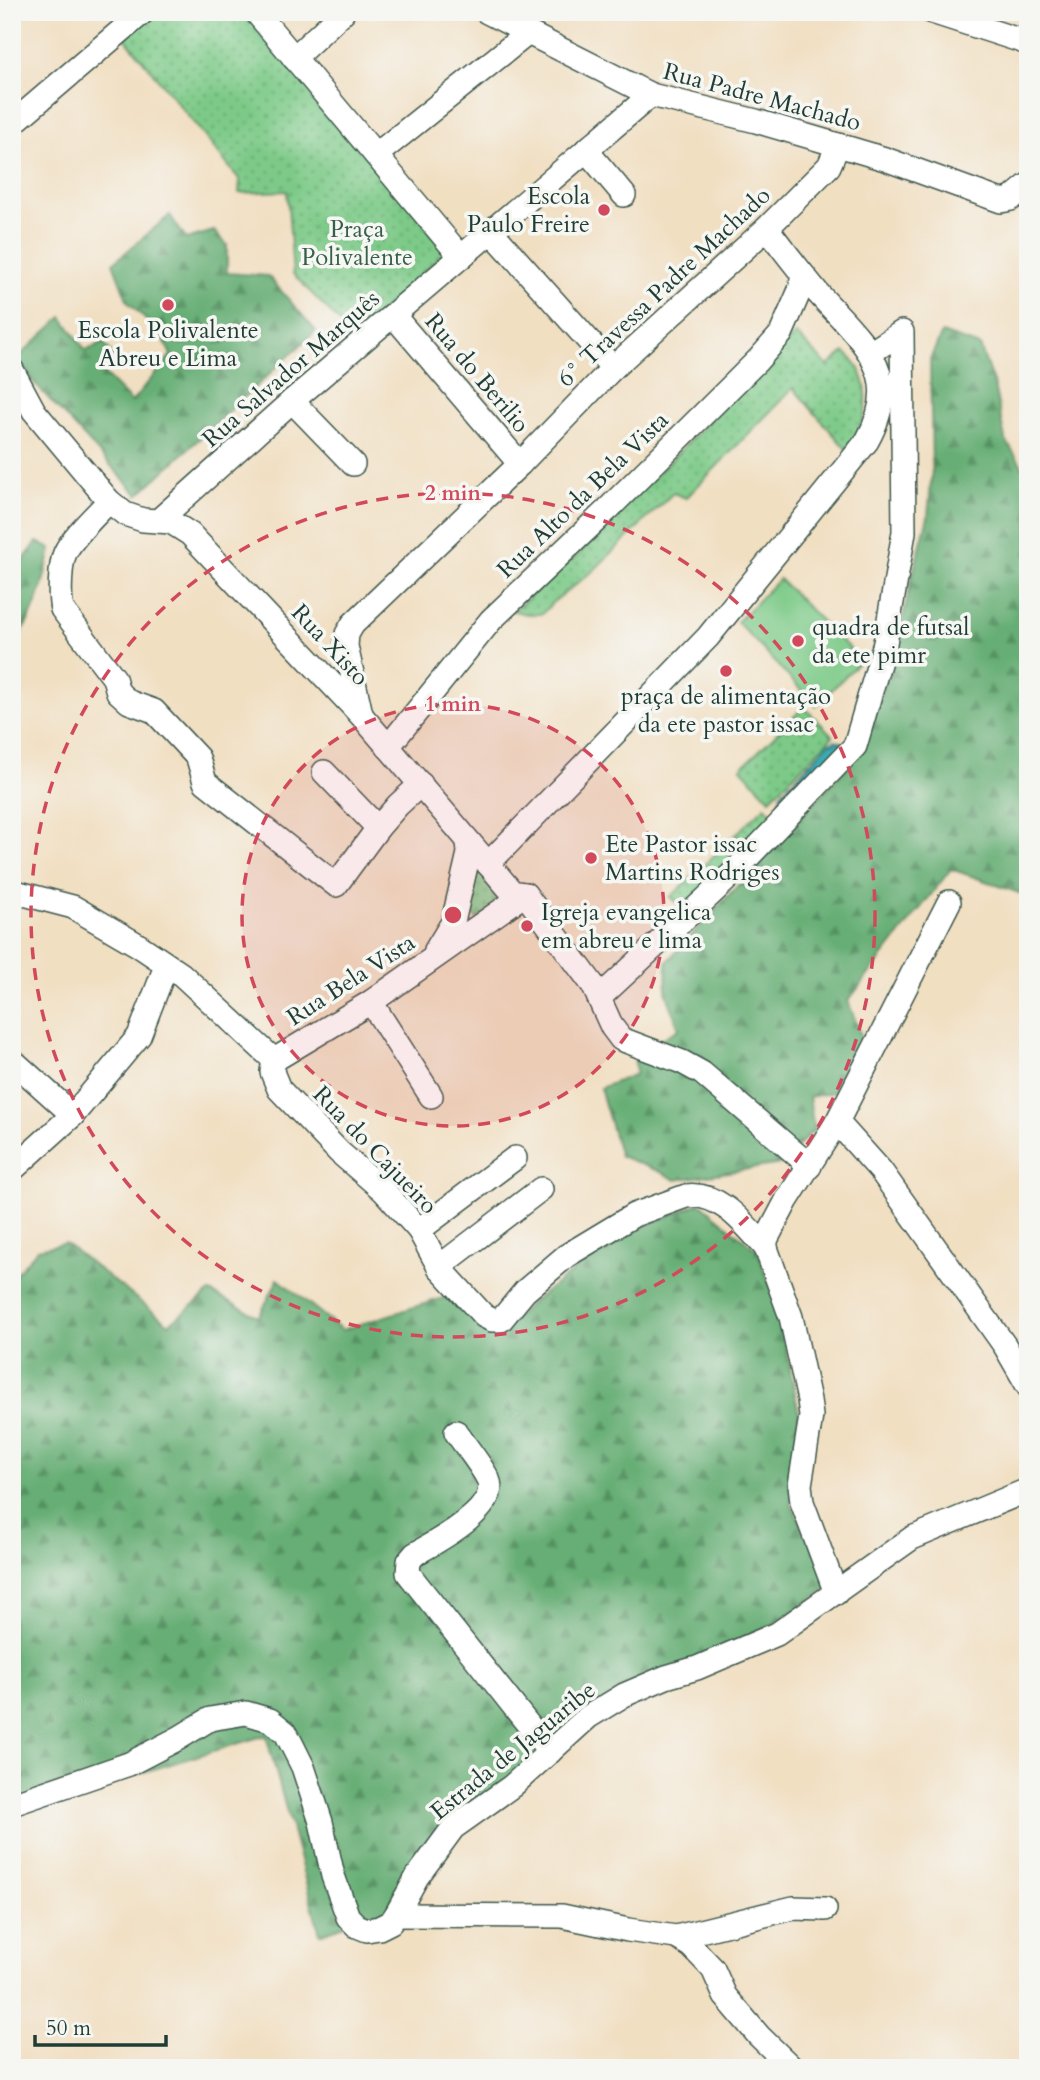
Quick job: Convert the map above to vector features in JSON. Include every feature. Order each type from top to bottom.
[{"type":"street","points":[[12,124],[143,12]]},
{"type":"street","points":[[256,12],[461,257]]},
{"type":"street","points":[[294,58],[342,12]]},
{"type":"street","name":"Rua Padre Machado","points":[[487,12],[651,95],[756,121],[885,159],[1001,201],[1010,199],[1028,185]]},
{"type":"street","points":[[932,12],[1028,43]]},
{"type":"street","points":[[376,155],[528,33]]},
{"type":"street","name":"Rua Salvador Marquês","points":[[158,521],[292,401],[651,95]]},
{"type":"street","name":"6° Travessa Padre Machado","points":[[520,464],[613,368],[766,228],[828,166],[838,145]]},
{"type":"street","points":[[586,150],[624,195]]},
{"type":"street","points":[[488,864],[708,637],[867,441],[875,426],[880,407],[879,375],[870,354],[766,228]]},
{"type":"street","points":[[491,231],[613,368]]},
{"type":"street","name":"Rua Alto da Bela Vista","points":[[388,747],[491,620],[617,500],[781,334],[800,290],[803,275]]},
{"type":"street","name":"Rua do Berilio","points":[[393,315],[520,464]]},
{"type":"street","points":[[596,992],[726,880],[855,746],[886,643],[904,532],[902,332],[870,354]]},
{"type":"street","points":[[12,370],[34,411],[109,501],[125,514],[143,520],[158,521]]},
{"type":"street","points":[[292,401],[353,464]]},
{"type":"street","name":"Rua Xisto","points":[[361,715],[346,646],[347,634],[353,624],[520,464]]},
{"type":"street","points":[[109,501],[65,553],[61,585],[62,608],[114,678],[118,692],[130,702],[154,710],[198,758],[205,782],[336,885],[378,828],[421,784]]},
{"type":"street","name":"Rua Xisto","points":[[158,521],[171,522],[190,534],[361,715]]},
{"type":"street","points":[[361,715],[512,892],[525,894],[596,992],[621,1040],[682,1062],[702,1073],[810,1166]]},
{"type":"street","points":[[324,772],[378,828]]},
{"type":"street","points":[[430,960],[453,922],[469,853],[468,841]]},
{"type":"street","points":[[12,891],[73,907],[138,945],[181,974],[274,1060]]},
{"type":"street","name":"Rua Bela Vista","points":[[274,1060],[371,1002],[525,894]]},
{"type":"street","points":[[836,1593],[802,1502],[800,1485],[811,1416],[809,1401],[792,1317],[766,1248],[766,1240],[787,1200],[837,1122],[949,902]]},
{"type":"street","points":[[12,1171],[73,1115],[139,1036],[166,966]]},
{"type":"street","points":[[371,1002],[431,1096]]},
{"type":"street","points":[[12,1060],[73,1115]]},
{"type":"street","name":"Rua do Cajueiro","points":[[274,1060],[272,1072],[279,1089],[339,1152],[384,1191],[419,1230],[439,1267],[484,1316],[492,1321],[501,1320],[525,1291],[566,1256],[635,1215],[686,1196],[695,1194],[724,1207],[740,1219],[766,1248]]},
{"type":"street","points":[[837,1122],[881,1171],[1005,1346],[1028,1386]]},
{"type":"street","points":[[419,1230],[515,1158]]},
{"type":"street","points":[[439,1267],[541,1189]]},
{"type":"street","points":[[457,1432],[489,1481],[487,1499],[478,1511],[415,1554],[409,1561],[408,1573],[550,1752]]},
{"type":"street","name":"Estrada de Jaguaribe","points":[[396,1915],[417,1877],[453,1828],[512,1786],[588,1717],[624,1695],[777,1634],[912,1538],[1028,1490]]},
{"type":"street","points":[[12,1804],[129,1764],[210,1718],[246,1713],[270,1720],[286,1733],[303,1767],[321,1822],[333,1876],[348,1917],[356,1926],[367,1930],[391,1922],[396,1915],[562,1916],[676,1937],[793,1908],[825,1909]]},
{"type":"street","points":[[676,1937],[691,1946],[713,1969],[725,1996],[759,2036],[792,2068]]},
{"type":"green space","name":"Praça Polivalente","points":[[153,12],[251,12],[448,249],[354,337],[293,274],[287,191],[239,193],[240,180],[125,38]]},
{"type":"green space","points":[[170,215],[186,239],[214,231],[227,245],[227,273],[268,276],[316,331],[138,495],[14,361],[62,317],[86,351],[103,342],[113,355],[102,372],[132,402],[171,355],[162,336],[128,302],[113,263]]},
{"type":"green space","points":[[942,333],[980,346],[994,385],[1005,439],[1028,475],[1028,896],[951,869],[848,1001],[865,1046],[841,1091],[809,1097],[814,1130],[781,1164],[676,1180],[620,1156],[600,1088],[636,1074],[634,1054],[679,1029],[666,991],[667,962],[861,752],[894,657],[928,517],[932,469],[930,359]]},
{"type":"green space","points":[[796,334],[828,366],[844,352],[852,359],[863,377],[866,409],[859,430],[847,450],[793,388],[686,498],[673,493],[593,571],[542,614],[513,611],[581,552]]},
{"type":"green space","points":[[37,542],[51,549],[45,574],[33,612],[12,645],[12,575]]},
{"type":"green space","name":"quadra de futsal da ete pimr","points":[[779,579],[861,660],[816,706],[737,622]]},
{"type":"green space","points":[[804,707],[833,736],[770,799],[741,768]]},
{"type":"green space","points":[[765,806],[777,817],[685,910],[671,897]]},
{"type":"green space","points":[[477,862],[511,899],[477,919],[467,908]]},
{"type":"green space","points":[[700,1203],[758,1251],[779,1313],[799,1414],[791,1504],[833,1585],[764,1630],[622,1688],[461,1820],[392,1920],[374,1914],[320,1934],[266,1735],[12,1812],[12,1278],[38,1249],[65,1243],[169,1324],[210,1292],[259,1317],[278,1279],[342,1330],[452,1295],[504,1328],[532,1302],[620,1236]]},
{"type":"water","points":[[835,740],[843,743],[783,809],[778,804],[781,794],[828,744]]},
{"type":"place","name":"Escola Paulo Freire","points":[[604,210]]},
{"type":"place","name":"Escola Polivalente Abreu e Lima","points":[[168,305]]},
{"type":"place","name":"quadra de futsal da ete pimr","points":[[798,641]]},
{"type":"place","name":"praça de alimentação da ete pastor issac","points":[[726,671]]},
{"type":"place","name":"Ete Pastor issac Martins Rodriges","points":[[591,858]]},
{"type":"place","name":"Igreja evangelica em abreu e lima","points":[[527,926]]}]
